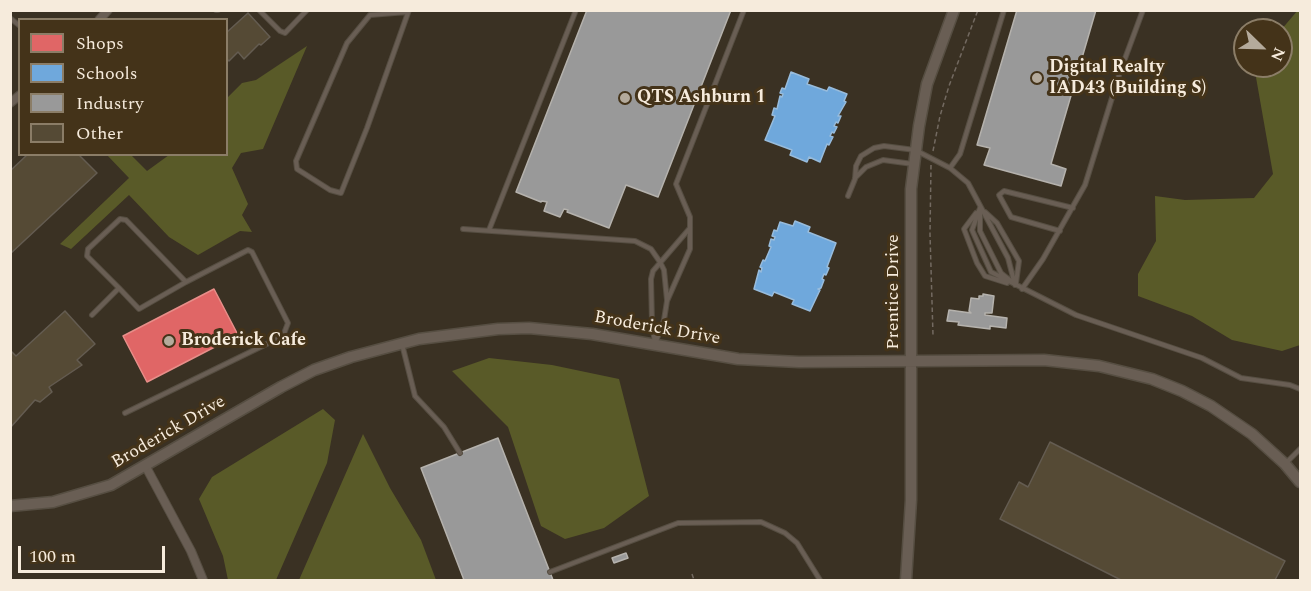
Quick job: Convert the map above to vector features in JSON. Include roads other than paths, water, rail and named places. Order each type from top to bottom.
[{"type":"street","name":"Prentice Drive","points":[[906,580],[911,519],[910,361],[913,164],[932,68],[954,10]]},
{"type":"street","name":"Broderick Drive","points":[[10,506],[53,502],[111,485],[146,467],[281,387],[314,370],[351,357],[401,343],[454,334],[529,328],[592,334],[738,359],[799,362],[1044,360],[1076,362],[1122,370],[1182,391],[1211,406],[1252,434],[1299,477]]},
{"type":"street","points":[[146,467],[191,550],[203,580]]},
{"type":"lane","points":[[260,10],[280,31],[285,33],[307,10]]},
{"type":"lane","points":[[489,230],[576,10]]},
{"type":"lane","points":[[667,301],[690,249],[690,217],[676,184],[744,10]]},
{"type":"lane","points":[[950,168],[960,154],[1004,10]]},
{"type":"lane","points":[[1022,289],[1060,231],[1085,185],[1120,72],[1143,10]]},
{"type":"lane","points":[[408,11],[379,96],[341,193],[330,190],[297,169],[296,161],[347,43],[370,15],[408,11]]},
{"type":"lane","points":[[848,196],[855,178],[856,166],[861,156],[868,150],[884,146],[915,150],[950,168],[968,183],[1008,258],[1015,285]]},
{"type":"lane","points":[[855,178],[866,167],[878,161],[913,164]]},
{"type":"lane","points":[[1060,231],[1011,217],[999,195],[1004,191],[1073,208]]},
{"type":"lane","points":[[980,208],[980,231],[1001,273],[1015,285]]},
{"type":"lane","points":[[980,208],[997,223],[1019,261],[1015,285]]},
{"type":"lane","points":[[980,208],[972,230],[983,259],[991,272],[1076,315],[1202,358],[1241,378],[1290,385],[1300,389]]},
{"type":"lane","points":[[125,413],[284,336],[288,323],[252,252],[248,250],[139,309],[87,256],[88,249],[120,219],[126,220],[186,282]]},
{"type":"lane","points":[[655,345],[652,321],[651,279],[653,271],[690,227]]},
{"type":"lane","points":[[464,229],[635,241],[651,249],[664,270],[667,301],[664,320],[655,345]]},
{"type":"lane","points":[[92,315],[118,288]]},
{"type":"lane","points":[[401,343],[415,396],[444,426],[460,453]]},
{"type":"lane","points":[[1285,464],[1300,449]]},
{"type":"lane","points":[[550,572],[678,523],[760,522],[785,533],[798,543],[820,580]]},
{"type":"place","name":"Digital Realty IAD43 (Building S)","points":[[1037,78]]},
{"type":"place","name":"QTS Ashburn 1","points":[[625,98]]},
{"type":"place","name":"Broderick Cafe","points":[[169,341]]}]
